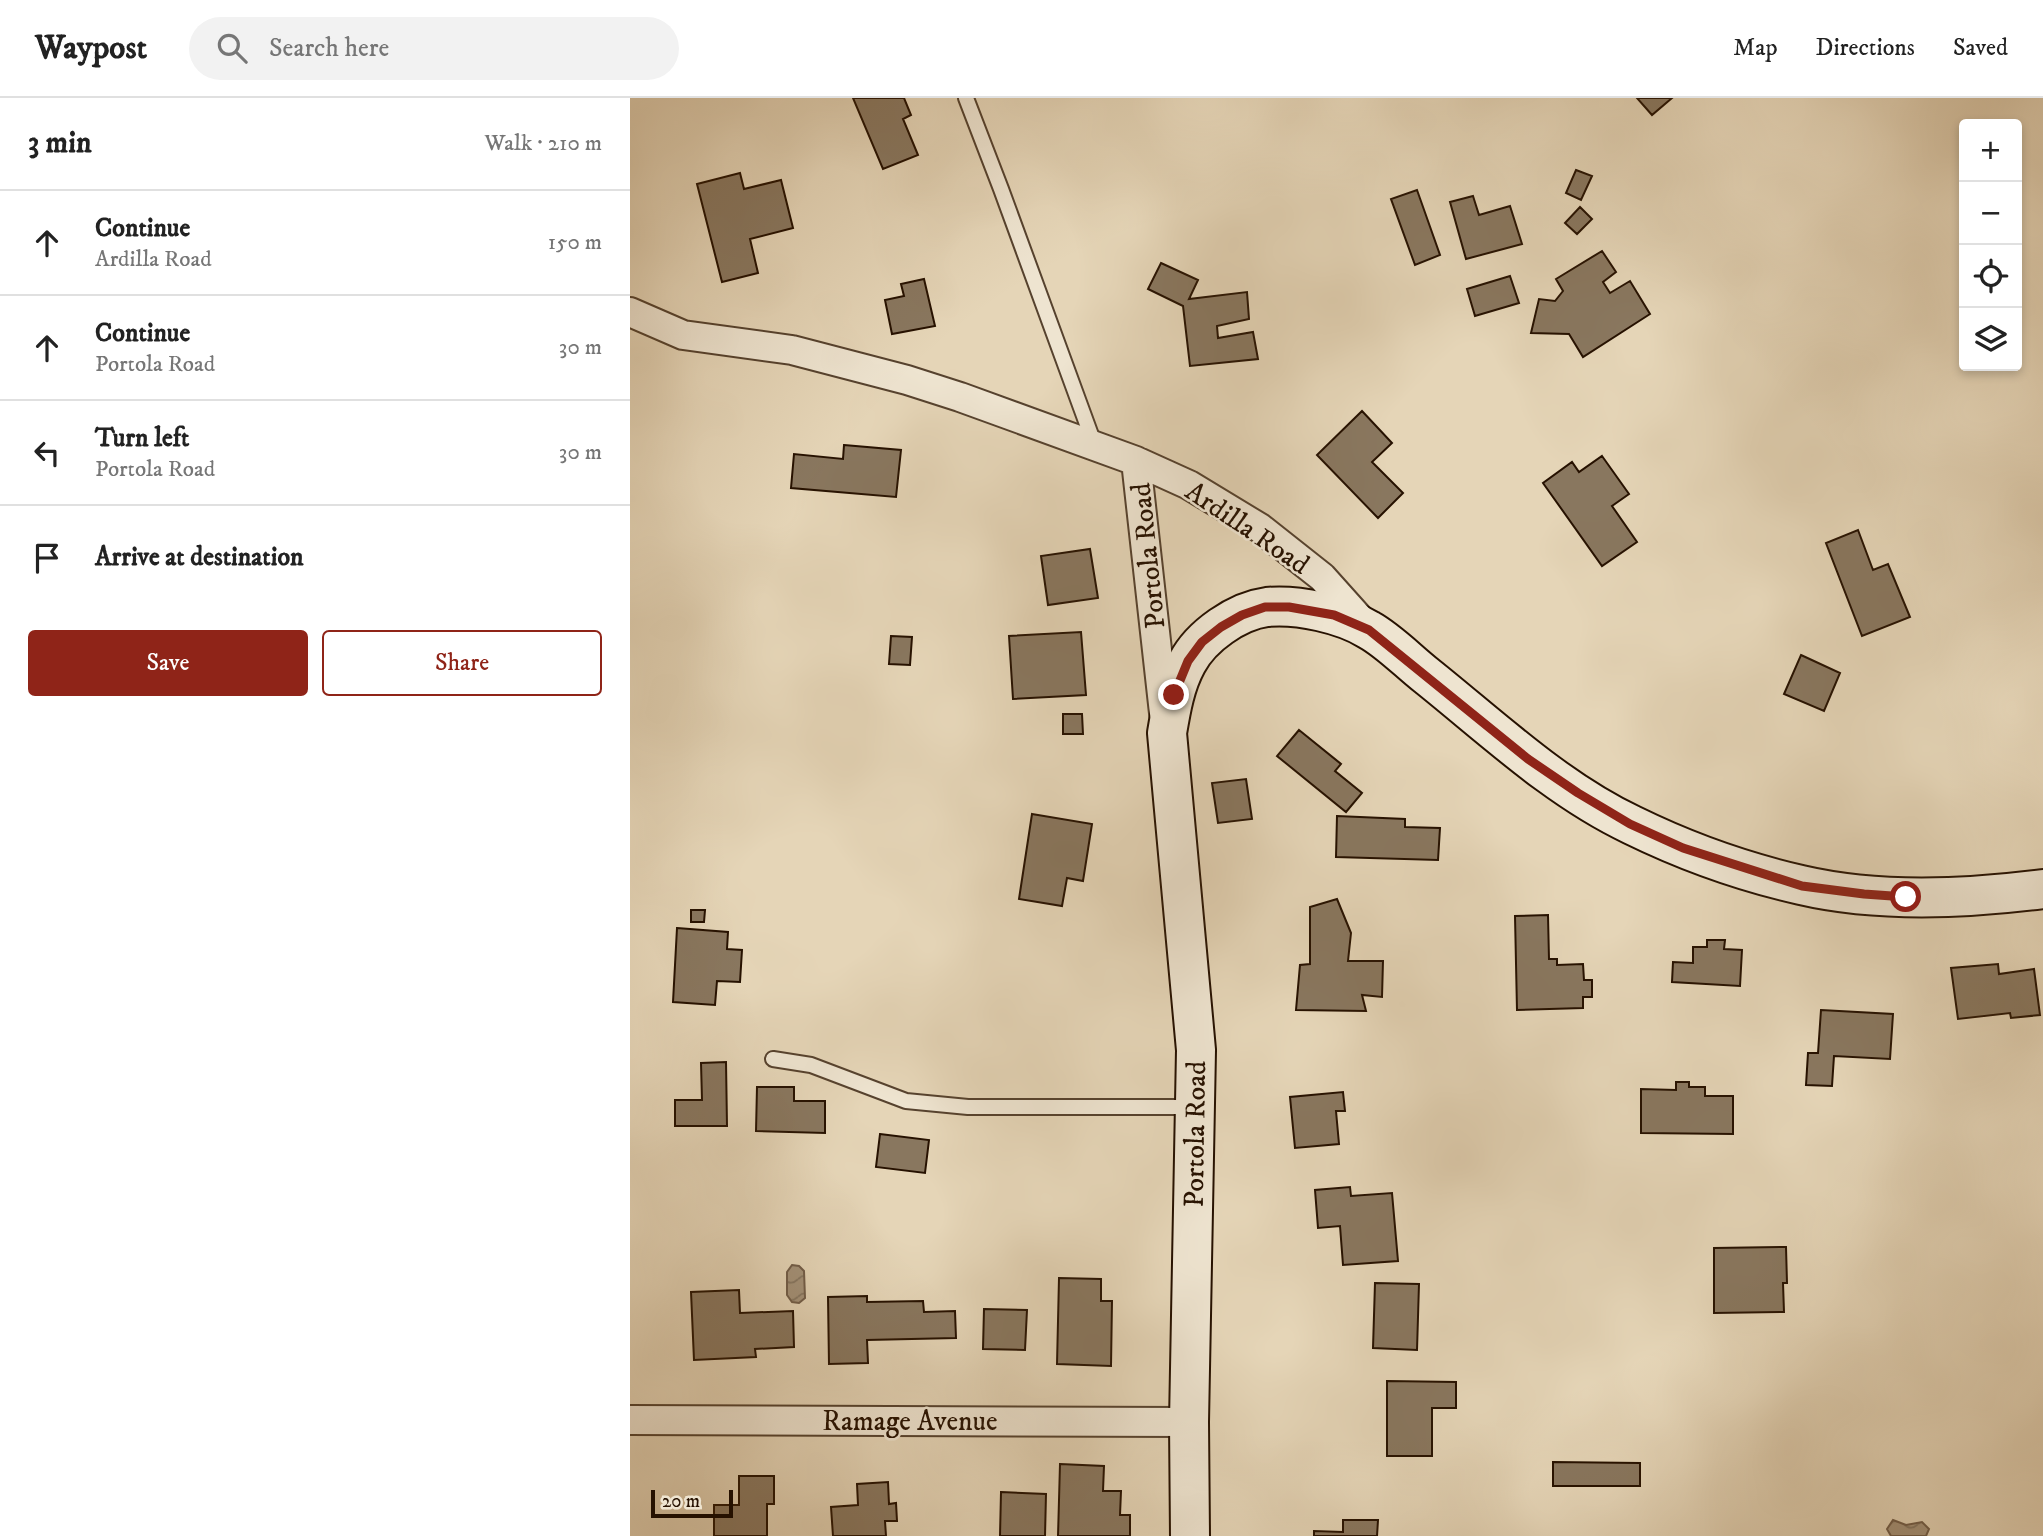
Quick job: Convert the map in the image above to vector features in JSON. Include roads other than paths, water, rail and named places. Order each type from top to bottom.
[{"type":"street","name":"Ardilla Road","points":[[630,312],[683,335],[793,350],[907,380],[1136,461],[1189,485],[1260,528],[1322,577],[1369,630],[1538,766],[1630,824],[1683,848],[1802,886],[1864,894],[1927,898],[2043,889]]},
{"type":"street","name":"Portola Road","points":[[1136,461],[1167,733],[1195,1050],[1189,1422],[1190,1536]]},
{"type":"street","name":"Portola Road","points":[[1167,733],[1174,695],[1188,661],[1202,642],[1242,615],[1265,607],[1289,607],[1334,615],[1369,630]]},
{"type":"street","name":"Ramage Avenue","points":[[630,1420],[1189,1422]]},
{"type":"lane","points":[[966,98],[1095,447]]},
{"type":"lane","points":[[773,1059],[811,1065],[906,1101],[968,1107],[1195,1107]]},
{"type":"water","points":[[792,1265],[799,1266],[804,1271],[805,1298],[799,1303],[792,1302],[787,1295],[787,1272]]},
{"type":"water","points":[[1893,1520],[1906,1525],[1922,1522],[1929,1529],[1926,1536],[1891,1536],[1887,1529]]}]
